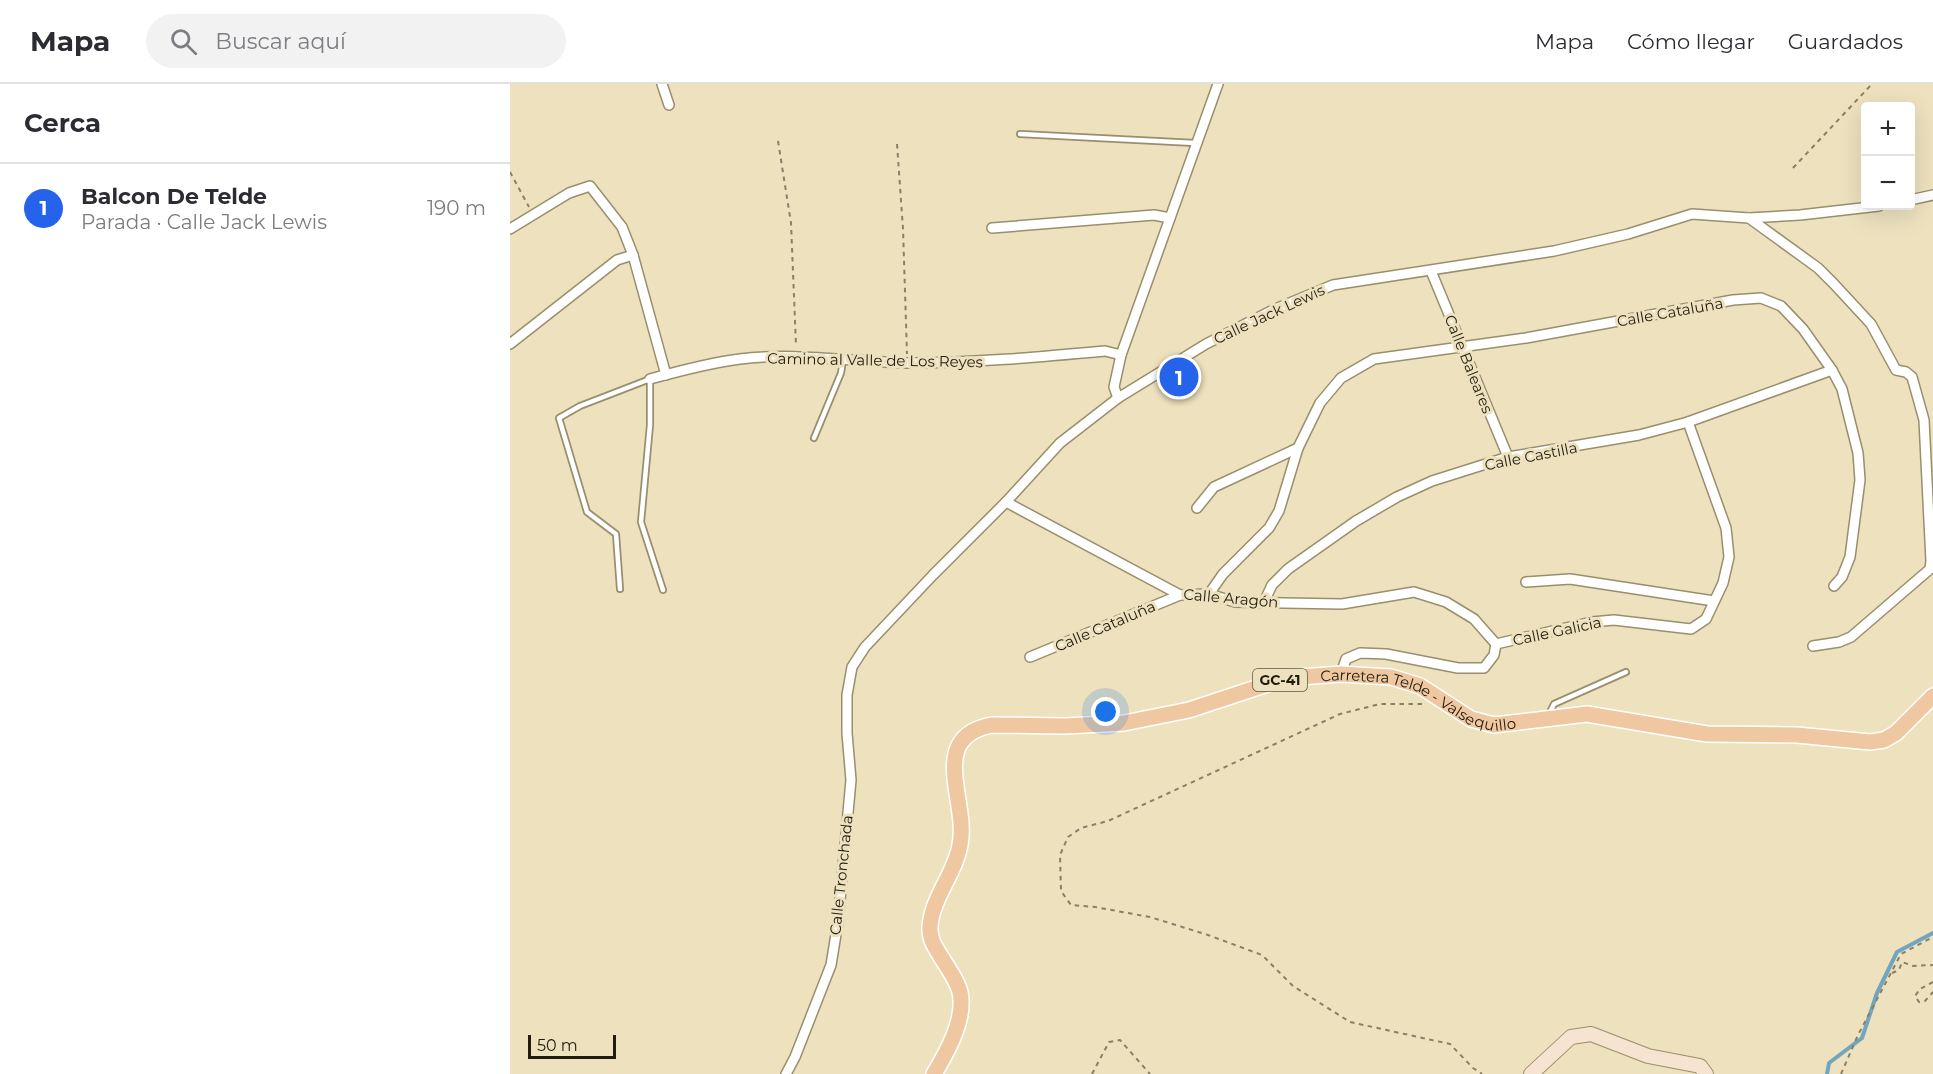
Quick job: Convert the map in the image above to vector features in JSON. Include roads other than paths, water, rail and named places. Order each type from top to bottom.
[{"type":"main road","name":"Carretera Telde - Valsequillo","points":[[934,1074],[943,1060],[959,1019],[961,1004],[960,992],[955,979],[931,941],[929,929],[934,908],[961,845],[962,831],[954,762],[956,750],[962,739],[971,731],[992,725],[1065,726],[1124,723],[1189,710],[1286,678],[1341,674],[1391,677],[1420,686],[1471,719],[1494,725],[1587,714],[1707,734],[1797,735],[1870,742],[1884,740],[1896,734],[1933,696]]},
{"type":"street","points":[[662,84],[669,105]]},
{"type":"street","points":[[1118,398],[1114,387],[1121,355],[1218,84]]},
{"type":"street","points":[[510,229],[569,193],[590,186],[622,228],[633,255],[666,375]]},
{"type":"street","points":[[1915,199],[1933,195]]},
{"type":"street","name":"Calle Jack Lewis","points":[[852,667],[865,647],[1060,443],[1118,398],[1206,344],[1273,310],[1333,285],[1554,251],[1628,234],[1692,214],[1749,218],[1861,208]]},
{"type":"street","points":[[992,228],[1154,215],[1170,218]]},
{"type":"street","points":[[1749,218],[1818,268],[1871,324],[1896,370],[1906,372],[1912,377],[1924,420],[1930,569],[1851,637],[1839,642],[1813,646]]},
{"type":"street","points":[[510,344],[617,260],[633,255]]},
{"type":"street","name":"Calle Baleares","points":[[1431,271],[1508,457]]},
{"type":"street","name":"Calle Cataluña","points":[[1209,594],[1223,574],[1269,528],[1279,511],[1298,448],[1320,403],[1341,378],[1374,360],[1526,338],[1733,300],[1761,298],[1781,306],[1803,329],[1832,370],[1842,389],[1858,453],[1860,480],[1850,557],[1842,577],[1834,586]]},
{"type":"street","name":"Camino al Valle de Los Reyes","points":[[650,379],[741,359],[797,357],[907,363],[978,362],[1105,351],[1121,355]]},
{"type":"street","name":"Calle Castilla","points":[[1264,602],[1272,585],[1288,569],[1356,521],[1397,497],[1432,481],[1508,457],[1639,435],[1688,422],[1832,370]]},
{"type":"street","name":"Calle Galicia","points":[[1341,674],[1346,659],[1360,653],[1386,654],[1458,668],[1484,668],[1494,655],[1496,645],[1592,622],[1614,621],[1691,629],[1706,619],[1723,583],[1729,557],[1726,528],[1688,422]]},
{"type":"street","points":[[1197,508],[1214,487],[1298,448]]},
{"type":"street","name":"Calle Aragón","points":[[1006,502],[1180,595],[1209,594],[1236,602],[1342,604],[1414,592],[1446,602],[1474,619],[1496,645]]},
{"type":"street","points":[[1526,582],[1570,579],[1714,601]]},
{"type":"street","name":"Calle Cataluña","points":[[1030,657],[1180,595]]},
{"type":"street","name":"Calle Tronchada","points":[[786,1074],[831,966],[851,780],[847,695],[852,667]]},
{"type":"street","points":[[1531,1074],[1571,1037],[1591,1034],[1648,1056],[1700,1066],[1706,1074]]},
{"type":"lane","points":[[1020,134],[1195,143]]},
{"type":"lane","points":[[814,438],[841,373],[843,360]]},
{"type":"lane","points":[[650,379],[650,425],[641,522],[663,590]]},
{"type":"lane","name":"Camino al Valle de Los Reyes","points":[[620,589],[616,534],[586,512],[559,418],[580,406],[650,379]]},
{"type":"lane","points":[[1547,719],[1554,704],[1626,672]]},
{"type":"waterway","points":[[1827,1074],[1829,1063],[1862,1038],[1877,993],[1897,952],[1933,933]]},
{"type":"place","name":"Balcon De Telde","points":[[1179,377]]}]
